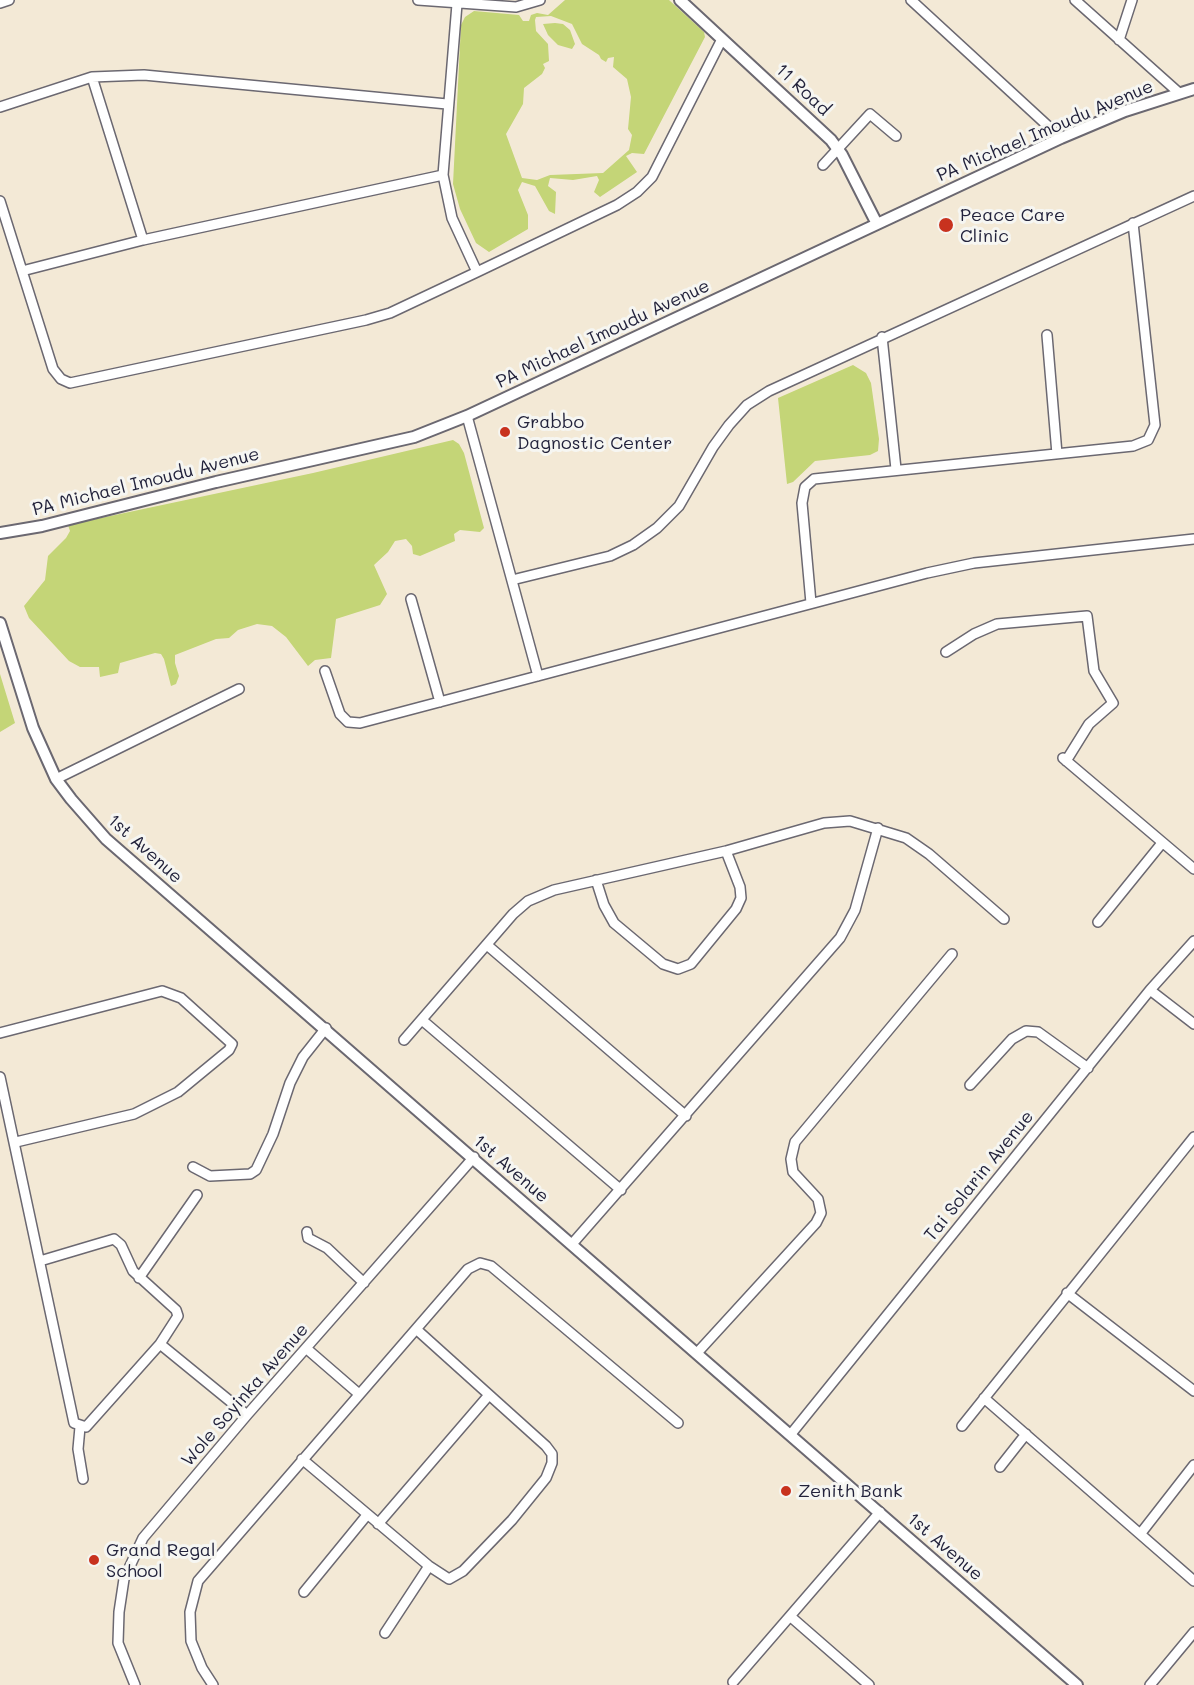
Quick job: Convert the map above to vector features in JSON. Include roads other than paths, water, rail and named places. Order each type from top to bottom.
[{"type":"street","points":[[0,3],[9,0]]},
{"type":"street","points":[[418,0],[516,7],[540,0]]},
{"type":"street","name":"11 Road","points":[[680,0],[817,124],[839,148],[877,224]]},
{"type":"street","points":[[911,0],[1061,138]]},
{"type":"street","points":[[1075,0],[1178,92]]},
{"type":"street","points":[[1119,40],[1132,0]]},
{"type":"street","points":[[457,4],[447,104],[443,175],[452,218],[477,272]]},
{"type":"street","points":[[0,201],[53,369],[61,380],[70,383],[366,320],[390,312],[477,272],[617,205],[637,192],[652,177],[722,39]]},
{"type":"street","points":[[0,107],[92,77],[144,75],[447,104]]},
{"type":"street","points":[[92,77],[143,240]]},
{"type":"street","name":"PA Michael Imoudu Avenue","points":[[0,533],[414,437],[467,416],[1061,138],[1178,92],[1194,89]]},
{"type":"street","points":[[823,165],[870,114],[896,136]]},
{"type":"street","points":[[22,271],[143,240],[443,175]]},
{"type":"street","points":[[512,580],[609,556],[633,545],[657,528],[679,506],[712,447],[747,405],[769,391],[882,337],[1194,196]]},
{"type":"street","points":[[811,603],[802,503],[805,487],[814,479],[1133,446],[1148,440],[1155,425],[1133,223]]},
{"type":"street","points":[[1047,335],[1057,454]]},
{"type":"street","points":[[882,337],[896,469]]},
{"type":"street","points":[[467,416],[538,676]]},
{"type":"street","points":[[325,671],[333,700],[340,714],[348,722],[360,723],[811,603],[974,563],[1194,539]]},
{"type":"street","points":[[411,599],[440,702]]},
{"type":"street","points":[[946,652],[974,634],[997,624],[1087,616],[1094,671],[1113,703],[1089,724],[1064,759],[1194,869]]},
{"type":"street","name":"1st Avenue","points":[[0,623],[33,728],[56,778],[70,800],[106,838],[1077,1685]]},
{"type":"street","points":[[56,778],[238,689]]},
{"type":"street","points":[[404,1040],[528,901],[554,890],[726,851],[824,823],[850,821],[906,838],[929,854],[1004,919]]},
{"type":"street","points":[[572,1244],[686,1116],[849,926],[878,828]]},
{"type":"street","points":[[1098,922],[1162,843]]},
{"type":"street","points":[[596,880],[604,905],[614,923],[663,964],[678,969],[691,964],[736,909],[741,898],[740,887],[726,851]]},
{"type":"street","name":"Tai Solarin Avenue","points":[[790,1434],[1150,990],[1194,941]]},
{"type":"street","points":[[487,945],[686,1116]]},
{"type":"street","points":[[697,1353],[816,1223],[821,1213],[818,1199],[792,1172],[791,1159],[795,1142],[952,954]]},
{"type":"street","points":[[1150,990],[1194,1024]]},
{"type":"street","points":[[0,1033],[162,991],[181,998],[232,1044],[229,1050],[177,1092],[134,1114],[16,1142]]},
{"type":"street","points":[[422,1020],[621,1190]]},
{"type":"street","points":[[193,1167],[210,1176],[250,1174],[256,1170],[273,1134],[290,1083],[303,1057],[326,1028]]},
{"type":"street","points":[[970,1085],[1012,1039],[1026,1031],[1038,1032],[1088,1068]]},
{"type":"street","points":[[0,1077],[16,1142],[74,1423],[80,1427]]},
{"type":"street","points":[[962,1426],[1067,1293],[1193,1142]]},
{"type":"street","name":"Wole Soyinka Avenue","points":[[135,1685],[118,1643],[119,1612],[124,1579],[143,1538],[247,1415],[474,1158]]},
{"type":"street","points":[[139,1278],[197,1195]]},
{"type":"street","points":[[308,1232],[308,1238],[327,1248],[364,1283]]},
{"type":"street","points":[[40,1261],[114,1239],[121,1245],[133,1271],[139,1278],[176,1310],[176,1321],[160,1344],[91,1423],[80,1427]]},
{"type":"street","points":[[213,1685],[202,1668],[191,1641],[190,1612],[198,1581],[468,1269],[480,1263],[491,1266],[678,1423]]},
{"type":"street","points":[[1067,1293],[1194,1391]]},
{"type":"street","points":[[302,1459],[429,1566],[448,1579],[463,1571],[518,1513],[546,1478],[552,1463],[552,1454],[546,1446],[416,1329]]},
{"type":"street","points":[[160,1344],[247,1415]]},
{"type":"street","points":[[307,1349],[359,1394]]},
{"type":"street","points":[[378,1524],[489,1395]]},
{"type":"street","points":[[984,1398],[1194,1581]]},
{"type":"street","points":[[80,1427],[78,1449],[83,1479]]},
{"type":"street","points":[[1000,1467],[1026,1434]]},
{"type":"street","points":[[1141,1533],[1194,1465]]},
{"type":"street","points":[[733,1682],[880,1512]]},
{"type":"street","points":[[304,1592],[367,1515]]},
{"type":"street","points":[[385,1633],[429,1566]]},
{"type":"street","points":[[790,1617],[869,1685]]},
{"type":"street","points":[[1150,1685],[1194,1632]]},
{"type":"place","name":"Peace Care Clinic","points":[[946,225]]},
{"type":"place","name":"Grabbo Dagnostic Center","points":[[505,432]]},
{"type":"place","name":"Zenith Bank","points":[[786,1491]]},
{"type":"place","name":"Grand Regal School","points":[[94,1560]]}]
